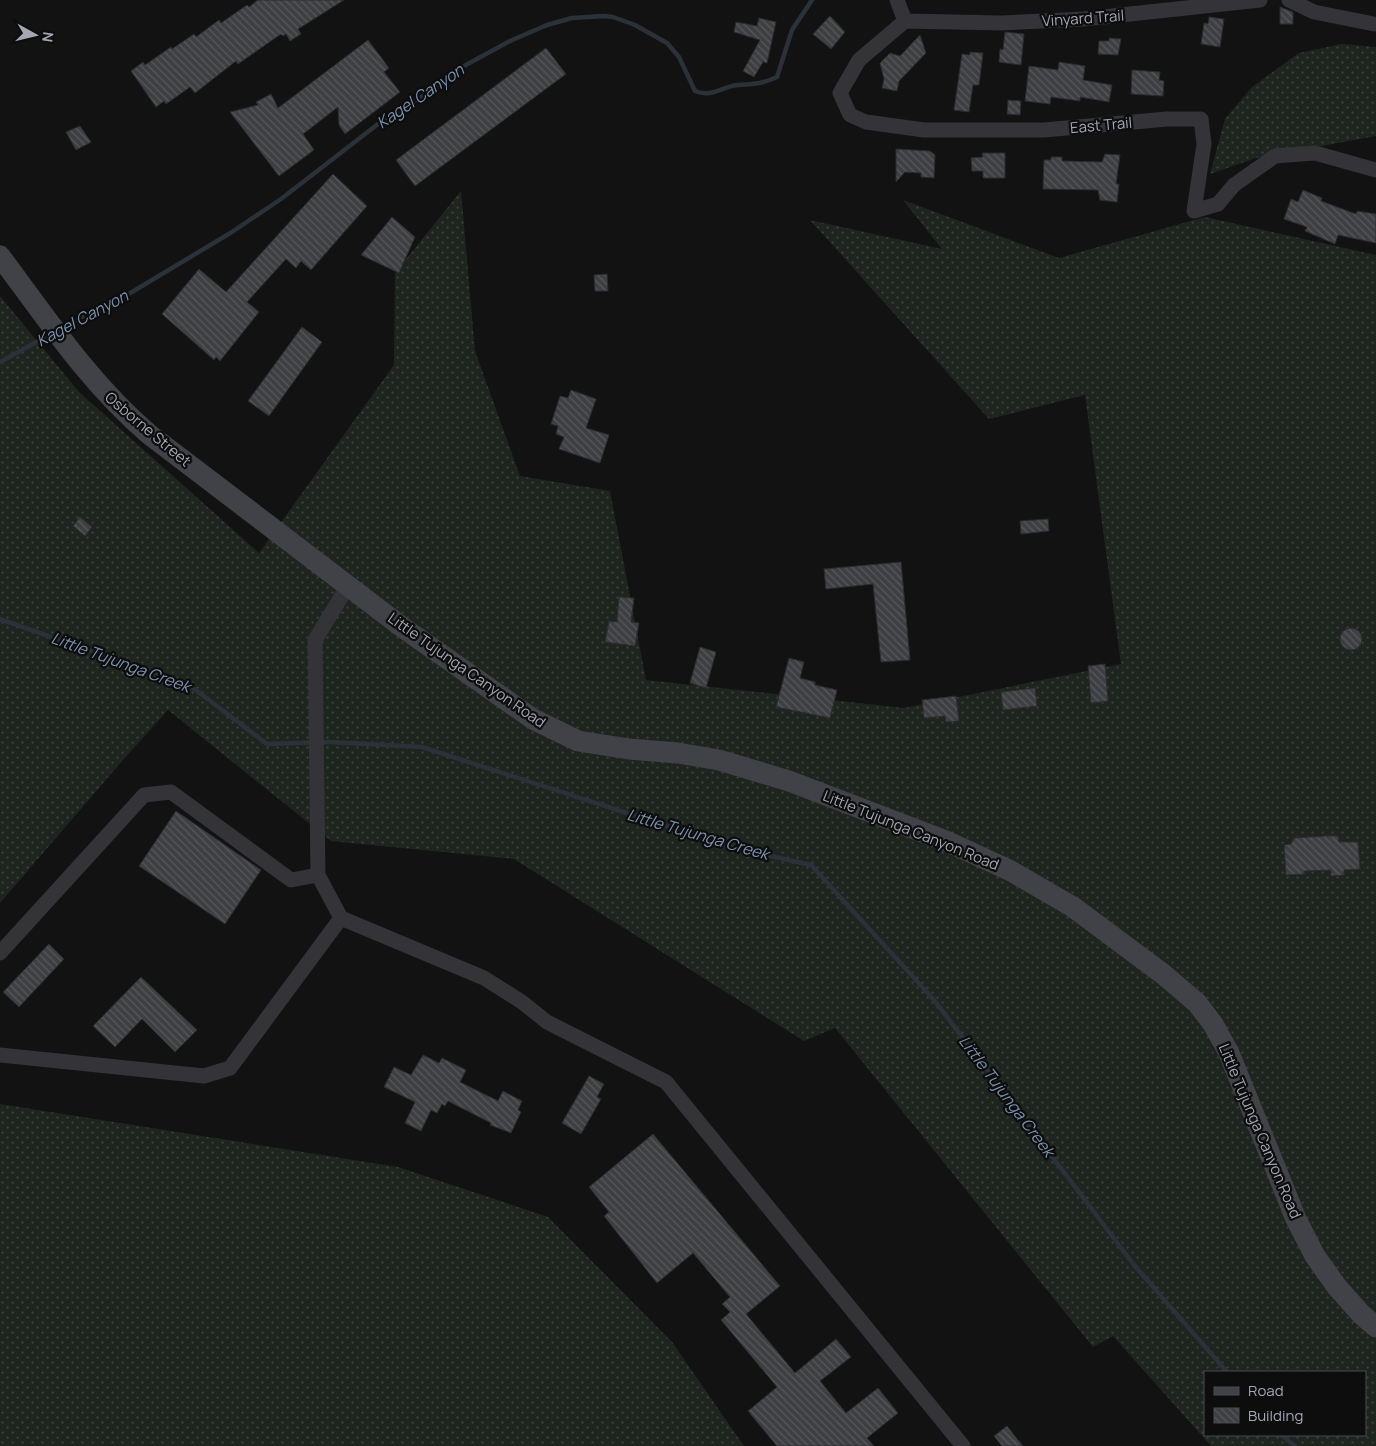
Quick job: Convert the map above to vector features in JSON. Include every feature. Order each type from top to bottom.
[{"type":"main road","name":"Osborne Street","points":[[0,256],[95,383],[121,411],[280,534]]},
{"type":"main road","name":"Little Tujunga Canyon Road","points":[[280,534],[349,584],[402,627],[533,719],[578,741],[719,760],[789,780],[946,841],[1011,871],[1073,908],[1163,974],[1197,1003],[1229,1053],[1292,1211],[1315,1256],[1337,1287],[1376,1328]]},
{"type":"street","points":[[897,0],[905,21]]},
{"type":"street","name":"Vinyard Trail","points":[[905,21],[1001,23],[1084,19],[1260,0]]},
{"type":"street","points":[[1289,0],[1314,12],[1347,21],[1374,24]]},
{"type":"street","name":"East Trail","points":[[905,21],[858,60],[840,93],[850,115],[866,122],[924,130],[1044,130],[1167,119],[1202,119],[1204,144],[1194,211],[1218,204],[1234,185],[1276,156],[1315,153],[1376,170]]},
{"type":"street","points":[[349,584],[315,640],[318,875],[341,918],[484,978],[522,1002],[547,1022],[666,1082],[963,1446]]},
{"type":"street","points":[[0,953],[144,795],[171,792],[291,880],[318,875]]},
{"type":"street","points":[[0,1055],[204,1076],[230,1068],[341,918]]},
{"type":"shaded area","points":[[1342,44],[1376,47],[1376,136],[1256,158],[1210,174],[1225,119],[1252,87],[1299,53]]},
{"type":"shaded area","points":[[461,191],[475,351],[520,476],[610,491],[646,680],[904,708],[1121,664],[1085,395],[989,419],[810,220],[942,249],[903,200],[1059,258],[1205,217],[1376,255],[1376,1446],[1211,1446],[1113,1336],[1093,1347],[835,1028],[804,1041],[514,859],[331,841],[168,710],[0,903],[0,296],[79,392],[259,553],[394,365],[395,273]]},
{"type":"shaded area","points":[[0,1104],[398,1167],[548,1217],[672,1342],[744,1446],[0,1446]]},
{"type":"building","points":[[258,0],[344,0],[298,29],[301,34],[290,41],[286,34],[283,36],[281,34],[238,64],[236,61],[195,93],[190,87],[166,104],[164,101],[156,107],[131,71],[143,62],[145,65],[194,34],[196,37],[219,20],[221,23],[247,5],[249,7]]},
{"type":"building","points":[[1280,7],[1293,12],[1293,24],[1280,24]]},
{"type":"building","points":[[830,16],[845,32],[831,49],[813,34]]},
{"type":"building","points":[[1209,17],[1224,19],[1220,47],[1201,44],[1204,23],[1208,24]]},
{"type":"building","points":[[759,18],[776,22],[767,63],[763,62],[754,77],[743,71],[760,40],[734,32],[736,22],[757,26]]},
{"type":"building","points":[[1005,32],[1024,34],[1021,65],[999,62],[1000,49],[1003,50]]},
{"type":"building","points":[[920,35],[926,53],[899,81],[897,91],[882,88],[884,79],[880,63],[890,53],[900,56]]},
{"type":"building","points":[[1109,38],[1121,39],[1118,55],[1098,54],[1099,41],[1109,41]]},
{"type":"building","points":[[368,40],[389,68],[384,72],[400,92],[345,134],[339,125],[338,107],[303,134],[314,150],[279,176],[230,112],[258,105],[256,102],[271,94],[278,108]]},
{"type":"building","points":[[546,48],[566,74],[415,186],[396,160]]},
{"type":"building","points":[[970,52],[983,53],[979,85],[973,85],[969,112],[954,110],[962,54],[970,55]]},
{"type":"building","points":[[1059,62],[1085,66],[1083,80],[1112,85],[1109,102],[1080,97],[1080,101],[1051,97],[1050,104],[1025,101],[1029,66],[1058,70]]},
{"type":"building","points":[[1132,70],[1160,72],[1159,80],[1164,81],[1163,96],[1131,94]]},
{"type":"building","points":[[1008,100],[1021,101],[1020,115],[1007,114]]},
{"type":"building","points":[[80,126],[91,142],[76,150],[66,132]]},
{"type":"building","points":[[896,149],[930,151],[935,155],[934,178],[921,177],[921,173],[905,172],[896,182]]},
{"type":"building","points":[[982,153],[1005,153],[1005,178],[983,178],[983,171],[972,171],[971,158],[983,157]]},
{"type":"building","points":[[1105,154],[1120,155],[1116,184],[1119,184],[1117,202],[1100,200],[1098,190],[1043,189],[1044,160],[1051,160],[1051,157],[1062,157],[1062,161],[1102,162]]},
{"type":"building","points":[[333,174],[367,206],[311,270],[301,261],[296,268],[286,259],[247,302],[259,312],[220,361],[216,357],[214,360],[162,314],[199,269],[226,292]]},
{"type":"building","points":[[1303,190],[1322,198],[1321,201],[1356,214],[1357,211],[1376,214],[1376,243],[1338,235],[1335,244],[1305,231],[1307,227],[1284,219],[1291,199],[1298,202]]},
{"type":"building","points":[[392,217],[415,237],[399,273],[361,255]]},
{"type":"building","points":[[607,274],[608,291],[595,291],[594,275]]},
{"type":"building","points":[[302,327],[322,342],[269,416],[248,401]]},
{"type":"building","points":[[571,390],[596,399],[586,428],[609,435],[600,463],[559,449],[564,437],[556,434],[558,426],[551,424],[560,396],[568,398]]},
{"type":"building","points":[[80,517],[92,527],[85,536],[73,526]]},
{"type":"building","points":[[1048,519],[1049,531],[1021,534],[1020,521]]},
{"type":"building","points":[[901,562],[910,660],[881,662],[873,584],[826,589],[824,569]]},
{"type":"building","points":[[619,597],[634,598],[631,622],[639,623],[635,646],[605,642],[609,621],[617,622]]},
{"type":"building","points":[[1351,628],[1359,631],[1362,639],[1359,647],[1351,650],[1343,647],[1340,639],[1343,631]]},
{"type":"building","points":[[700,647],[716,652],[706,688],[690,683]]},
{"type":"building","points":[[789,658],[804,662],[800,678],[815,682],[815,685],[837,690],[830,718],[776,707]]},
{"type":"building","points":[[1105,664],[1108,701],[1091,703],[1088,666]]},
{"type":"building","points":[[1035,688],[1037,706],[1003,710],[1001,692]]},
{"type":"building","points":[[956,696],[959,721],[946,722],[945,716],[924,718],[922,700]]},
{"type":"building","points":[[176,811],[261,870],[225,924],[139,866]]},
{"type":"building","points":[[1338,836],[1339,842],[1358,842],[1360,869],[1344,870],[1344,875],[1331,876],[1331,870],[1304,871],[1305,874],[1286,875],[1284,845],[1291,844],[1294,838]]},
{"type":"building","points":[[49,944],[64,959],[19,1007],[3,992]]},
{"type":"building","points":[[141,977],[197,1030],[175,1052],[142,1019],[115,1047],[93,1026]]},
{"type":"building","points":[[423,1055],[439,1063],[442,1058],[466,1070],[460,1082],[498,1101],[503,1091],[522,1101],[518,1110],[521,1112],[511,1133],[490,1125],[491,1123],[448,1101],[445,1106],[442,1104],[437,1113],[431,1110],[421,1131],[405,1123],[415,1102],[384,1087],[394,1067],[411,1075]]},
{"type":"building","points":[[589,1076],[604,1084],[597,1097],[601,1099],[581,1134],[562,1123]]},
{"type":"building","points":[[653,1134],[780,1286],[746,1314],[795,1373],[836,1339],[851,1357],[820,1381],[846,1413],[878,1388],[898,1413],[867,1438],[874,1446],[777,1446],[748,1411],[777,1387],[721,1320],[730,1312],[722,1304],[730,1297],[693,1253],[657,1283],[604,1216],[609,1212],[589,1187]]},
{"type":"building","points":[[1007,1426],[1023,1446],[1002,1446],[994,1436]]},
{"type":"waterway","name":"Kagel Canyon","points":[[62,328],[87,314],[102,310],[232,232],[281,199],[378,124],[426,94],[464,66],[510,41],[547,25],[572,18],[613,17],[635,25],[667,43],[679,57],[695,91],[711,93],[732,86],[753,84],[777,77],[792,30],[812,0]]},
{"type":"waterway","name":"Kagel Canyon","points":[[0,362],[51,334]]},
{"type":"waterway","name":"Little Tujunga Creek","points":[[0,619],[189,685],[267,744],[330,742],[422,747],[735,848],[811,865],[935,1001],[1134,1265],[1226,1371]]},
{"type":"waterway","name":"Little Tujunga Creek","points":[[1282,1436],[1295,1446]]}]
